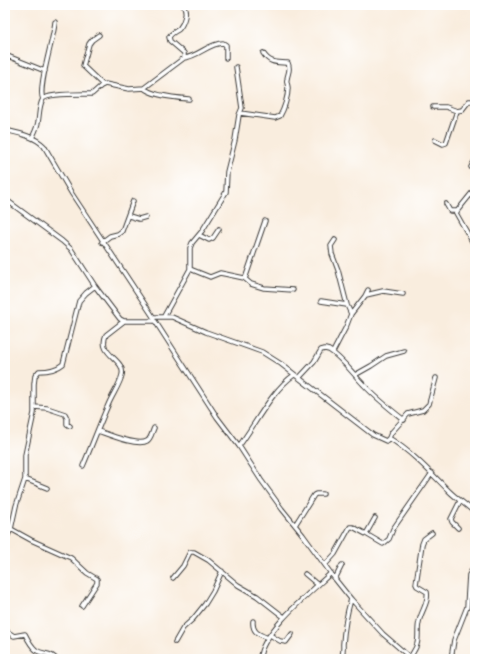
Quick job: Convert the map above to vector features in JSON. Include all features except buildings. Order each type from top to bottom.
[{"type":"street","points":[[183,5],[186,8],[186,12],[181,25],[169,37],[170,41],[184,53],[184,58]]},
{"type":"street","points":[[32,138],[37,126],[39,109],[43,99],[42,92],[45,71],[54,34],[55,22]]},
{"type":"street","points":[[99,35],[91,41],[83,64],[84,67],[103,85],[129,89],[144,88],[184,58],[192,56],[217,43],[223,43],[226,45],[226,58]]},
{"type":"street","points":[[240,113],[276,118],[280,116],[282,111],[288,89],[287,79],[290,71],[289,64],[271,62],[263,53]]},
{"type":"street","points":[[5,55],[45,71]]},
{"type":"street","points":[[164,316],[190,269],[190,246],[194,239],[199,235],[226,192],[227,172],[242,108],[236,67]]},
{"type":"street","points":[[43,99],[47,96],[54,95],[92,94],[103,85]]},
{"type":"street","points":[[144,88],[145,90],[153,93],[188,99]]},
{"type":"street","points":[[433,107],[446,107],[457,111],[462,110],[469,101],[475,101]]},
{"type":"street","points":[[435,140],[443,144],[446,143],[457,111]]},
{"type":"street","points":[[5,130],[40,142],[49,153],[72,194],[102,242],[217,417],[239,446],[265,486],[351,599],[388,639],[411,658],[418,643],[419,622],[422,610],[425,608],[428,595],[427,592],[416,584],[422,544],[424,539],[432,533]]},
{"type":"street","points":[[475,160],[471,167],[475,172]]},
{"type":"street","points":[[456,212],[475,189]]},
{"type":"street","points":[[5,199],[67,245],[117,316],[124,321]]},
{"type":"street","points":[[102,242],[110,236],[120,233],[129,216],[133,201]]},
{"type":"street","points":[[446,204],[450,211],[456,212]]},
{"type":"street","points":[[456,212],[474,245],[475,251]]},
{"type":"street","points":[[129,216],[139,219],[146,217]]},
{"type":"street","points":[[245,278],[265,221]]},
{"type":"street","points":[[199,235],[209,240],[219,229]]},
{"type":"street","points":[[335,240],[331,246],[331,251],[351,314]]},
{"type":"street","points":[[190,269],[210,277],[220,273],[245,278],[251,284],[264,288],[293,290]]},
{"type":"street","points":[[5,541],[11,529],[16,506],[25,479],[25,455],[34,417],[34,384],[36,373],[39,371],[57,368],[63,364],[79,301],[95,286]]},
{"type":"street","points":[[333,352],[351,314],[366,295],[368,290]]},
{"type":"street","points":[[366,295],[383,291],[403,294]]},
{"type":"street","points":[[321,301],[347,305]]},
{"type":"street","points":[[83,466],[123,373],[120,364],[109,355],[105,348],[104,338],[124,321],[154,319],[164,316],[178,318],[206,332],[262,352],[281,364],[373,435],[386,441],[408,414],[423,410],[429,404],[436,378]]},
{"type":"street","points":[[299,378],[311,366],[322,350],[327,349],[333,352],[379,400],[404,420]]},
{"type":"street","points":[[355,375],[386,356],[404,351]]},
{"type":"street","points":[[239,446],[276,392],[294,375]]},
{"type":"street","points":[[34,407],[47,408],[65,414],[67,424],[70,426]]},
{"type":"street","points":[[98,431],[143,443],[148,440],[154,428]]},
{"type":"street","points":[[389,438],[432,472],[460,501],[475,513]]},
{"type":"street","points":[[325,565],[335,554],[350,527],[354,527],[381,543],[384,544],[387,542],[393,529],[432,472]]},
{"type":"street","points":[[25,479],[47,488]]},
{"type":"street","points":[[295,525],[314,495],[323,494]]},
{"type":"street","points":[[458,528],[451,519],[460,501]]},
{"type":"street","points":[[366,534],[375,518]]},
{"type":"street","points":[[11,529],[31,540],[71,558],[87,573],[98,579],[82,606]]},
{"type":"street","points":[[173,578],[178,573],[191,552],[208,560],[238,585],[257,596],[284,617]]},
{"type":"street","points":[[335,579],[342,565]]},
{"type":"street","points":[[451,659],[454,640],[467,607],[469,575],[475,567]]},
{"type":"street","points":[[175,642],[183,628],[194,619],[205,604],[222,571]]},
{"type":"street","points":[[260,659],[261,651],[269,637],[284,617],[331,573]]},
{"type":"street","points":[[305,574],[318,585]]},
{"type":"street","points":[[340,659],[343,653],[347,613],[351,599]]},
{"type":"street","points":[[253,621],[253,628],[256,633],[286,642],[292,634]]},
{"type":"street","points":[[5,630],[14,636],[25,634],[35,650],[52,655],[56,659]]}]
